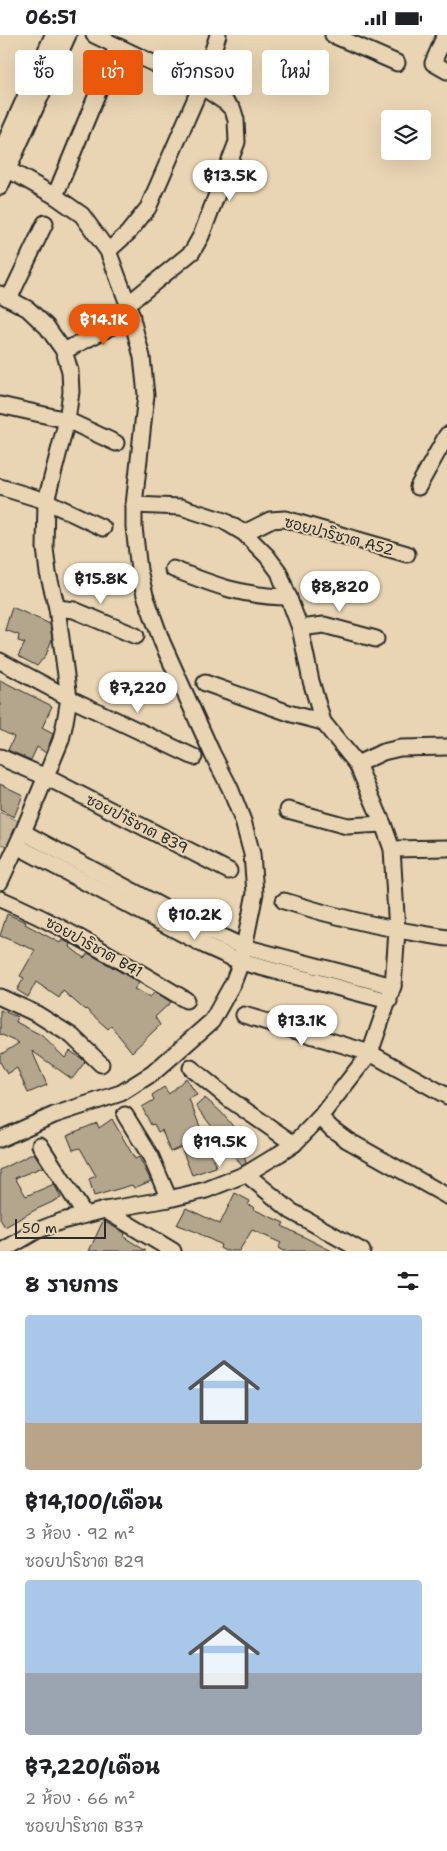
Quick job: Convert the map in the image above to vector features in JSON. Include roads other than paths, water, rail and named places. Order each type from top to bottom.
[{"type":"street","points":[[0,154],[53,35]]},
{"type":"street","points":[[0,187],[4,167],[68,35]]},
{"type":"street","points":[[94,35],[153,63]]},
{"type":"street","points":[[213,50],[218,35]]},
{"type":"street","points":[[333,35],[358,40],[397,63]]},
{"type":"street","points":[[445,35],[433,63],[447,71]]},
{"type":"street","points":[[54,196],[117,46]]},
{"type":"street","points":[[108,251],[128,233],[148,208],[197,95]]},
{"type":"street","points":[[64,351],[130,310],[192,252],[201,236],[237,143],[236,120],[233,110],[214,95]]},
{"type":"street","points":[[0,1139],[54,1115],[121,1093],[153,1073],[212,1021],[233,983],[241,962],[255,893],[252,854],[243,821],[230,788],[166,651],[145,595],[139,570],[134,527],[134,505],[146,395],[142,357],[130,310],[108,251],[82,215],[54,196],[4,167]]},
{"type":"street","points":[[0,882],[20,839],[61,739],[68,698],[56,608],[48,573],[45,548],[46,501],[67,420],[71,392],[70,371],[64,351],[38,317],[28,309],[5,297],[45,223]]},
{"type":"street","points":[[0,405],[67,420],[116,443]]},
{"type":"street","points":[[418,487],[447,435]]},
{"type":"street","points":[[0,487],[46,501],[103,528]]},
{"type":"street","points":[[4,1248],[36,1231],[85,1215],[206,1190],[246,1174],[279,1154],[294,1144],[320,1117],[370,1053],[391,993],[397,931],[392,849],[384,824],[357,764],[323,722],[310,681],[300,628],[290,597],[279,572],[267,556],[244,533],[224,521],[181,507],[134,505]]},
{"type":"street","name":"ซอยปาริชาต A52","points":[[244,533],[270,520],[285,519],[407,554]]},
{"type":"street","points":[[173,569],[217,586],[248,595],[290,597]]},
{"type":"street","points":[[56,608],[74,610],[136,636]]},
{"type":"street","points":[[300,628],[324,625],[376,639]]},
{"type":"street","points":[[0,661],[68,698],[194,757]]},
{"type":"street","points":[[205,683],[292,714],[323,722]]},
{"type":"street","points":[[357,764],[383,752],[400,749],[447,747]]},
{"type":"street","name":"ซอยปาริชาต B39","points":[[0,757],[46,777],[229,871]]},
{"type":"street","points":[[288,810],[347,826],[384,824]]},
{"type":"street","points":[[20,839],[244,947],[391,993]]},
{"type":"street","points":[[20,839],[206,946],[241,962],[391,993]]},
{"type":"street","points":[[392,849],[447,848]]},
{"type":"street","name":"ซอยปาริชาต B41","points":[[0,899],[26,910],[88,942],[186,1000]]},
{"type":"street","points":[[284,901],[332,916],[397,931],[447,938]]},
{"type":"street","points":[[0,997],[37,1014],[72,1036],[101,1064]]},
{"type":"street","points":[[244,1015],[370,1053],[447,1096]]},
{"type":"street","points":[[191,1069],[229,1099],[294,1144]]},
{"type":"street","points":[[125,1115],[151,1157],[168,1199]]},
{"type":"street","points":[[320,1117],[347,1140],[447,1195]]},
{"type":"street","points":[[40,1145],[85,1215]]},
{"type":"street","points":[[246,1174],[291,1211],[362,1251]]},
{"type":"street","points":[[105,1210],[173,1251]]}]
